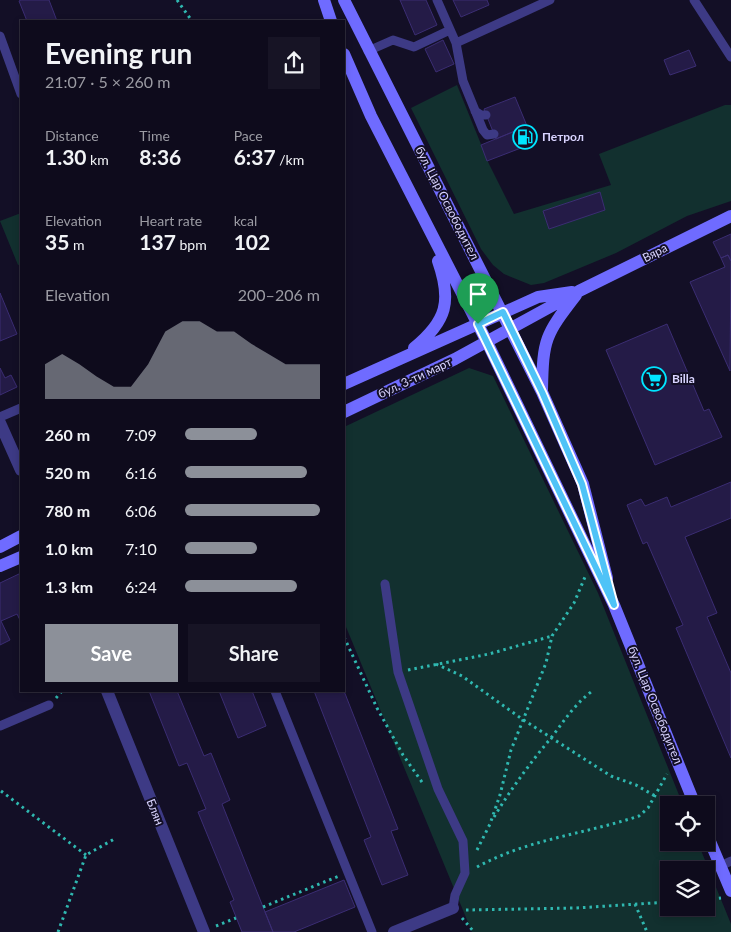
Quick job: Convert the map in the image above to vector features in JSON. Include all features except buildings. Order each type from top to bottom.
[{"type":"main road","points":[[324,0],[331,20]]},
{"type":"main road","name":"бул. Цар Освободител","points":[[344,0],[368,51],[503,312],[542,392],[582,484],[614,605]]},
{"type":"main road","name":"бул. Цар Освободител","points":[[345,56],[371,116],[487,342],[614,605],[691,796]]},
{"type":"main road","name":"Вяра","points":[[511,328],[579,291],[731,216]]},
{"type":"main road","points":[[399,361],[430,335],[439,324],[446,304],[443,274],[423,219]]},
{"type":"main road","points":[[542,392],[543,349],[551,328],[579,291]]},
{"type":"main road","name":"Вяра","points":[[478,324],[538,297],[579,291]]},
{"type":"main road","name":"бул. 3-ти март","points":[[345,384],[478,324]]},
{"type":"main road","name":"бул. 3-ти март","points":[[345,412],[487,342],[511,328]]},
{"type":"main road","points":[[0,547],[20,537]]},
{"type":"main road","points":[[0,566],[20,557]]},
{"type":"main road","points":[[715,846],[726,864],[731,891]]},
{"type":"street","points":[[0,423],[20,468]]},
{"type":"street","name":"Блян","points":[[107,692],[203,932]]},
{"type":"street","points":[[394,932],[453,908]]},
{"type":"lane","points":[[437,0],[456,43],[463,81],[483,130],[487,135],[494,134]]},
{"type":"lane","points":[[456,43],[550,0]]},
{"type":"lane","points":[[694,0],[731,57]]},
{"type":"lane","points":[[368,51],[393,40],[414,47],[450,30]]},
{"type":"lane","points":[[0,36],[20,91]]},
{"type":"lane","points":[[475,111],[481,115],[486,115]]},
{"type":"lane","points":[[0,416],[20,408]]},
{"type":"lane","points":[[385,584],[398,672],[438,789],[464,841],[465,874],[455,895],[453,908]]},
{"type":"lane","points":[[275,692],[372,932]]},
{"type":"lane","points":[[0,726],[49,705]]},
{"type":"path","points":[[177,0],[191,20]]},
{"type":"path","points":[[490,824],[500,796],[510,750],[546,663],[552,636],[583,587],[590,556]]},
{"type":"path","points":[[398,672],[489,654],[552,636]]},
{"type":"path","points":[[345,639],[377,708],[403,755],[421,784],[430,789],[438,789]]},
{"type":"path","points":[[436,664],[462,676],[550,738],[611,776],[636,785],[655,796]]},
{"type":"path","points":[[465,874],[508,793],[577,703],[591,692]]},
{"type":"path","points":[[465,874],[499,855],[531,843],[639,816],[655,796],[676,758]]},
{"type":"path","points":[[1,791],[86,855]]},
{"type":"path","points":[[58,932],[86,855],[116,838]]},
{"type":"path","points":[[263,907],[348,872]]},
{"type":"path","points":[[453,908],[471,910],[660,903]]},
{"type":"path","points":[[635,904],[647,932]]},
{"type":"path","points":[[203,932],[236,918]]},
{"type":"green space","points":[[457,85],[489,164],[514,214],[611,185],[599,154],[725,105],[731,105],[731,201],[687,216],[616,253],[544,283],[531,285],[504,274],[493,265],[481,249],[411,108]]},
{"type":"green space","points":[[20,213],[20,264],[18,265],[0,221]]},
{"type":"green space","points":[[469,368],[493,376],[598,593],[679,796],[660,796],[660,851],[701,851],[705,861],[660,861],[660,916],[715,916],[715,885],[731,924],[731,932],[472,932],[345,624],[345,427]]},
{"type":"place","name":"Петрол","points":[[525,137]]},
{"type":"place","name":"Billa","points":[[654,379]]},
{"type":"route","points":[[503,312],[542,392],[582,484],[592,514],[614,605],[487,342],[478,324],[503,312]]}]
